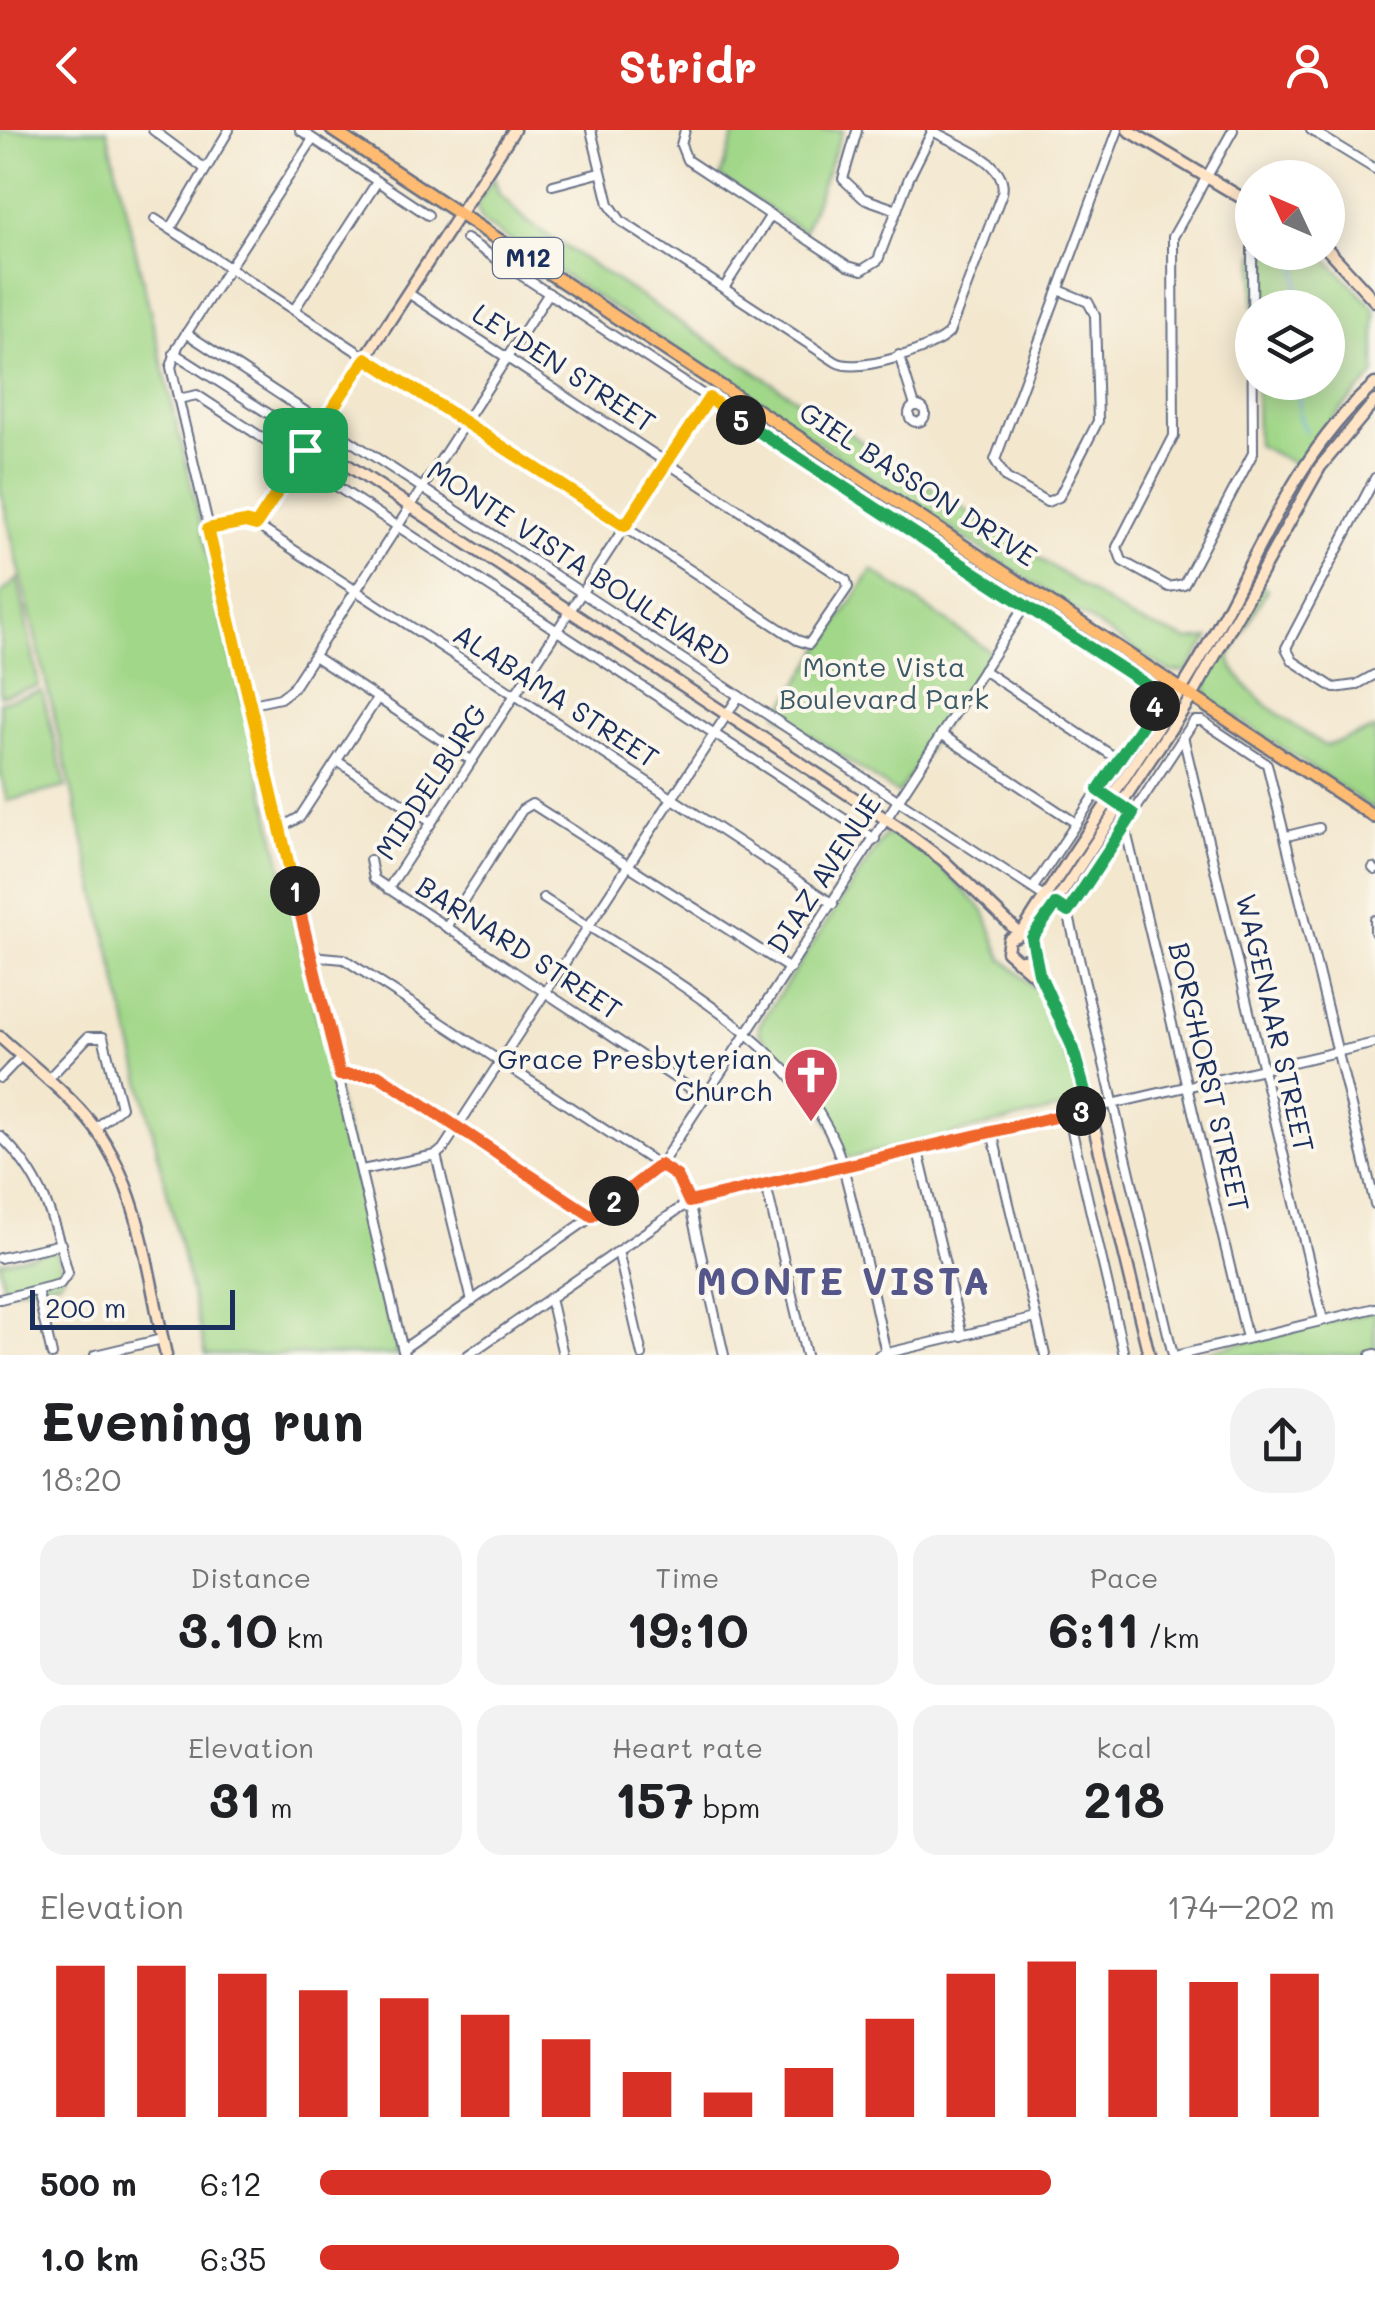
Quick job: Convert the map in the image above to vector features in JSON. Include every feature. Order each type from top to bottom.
[{"type":"main road","name":"GIEL BASSON DRIVE","points":[[332,130],[1375,817]]},
{"type":"street","points":[[171,229],[170,222],[229,130]]},
{"type":"street","points":[[300,130],[428,215]]},
{"type":"street","points":[[208,529],[245,522],[256,525],[514,130]]},
{"type":"street","points":[[591,130],[609,204],[622,221],[843,366],[854,368],[937,343],[952,329],[1004,187],[995,166],[932,130],[878,260],[862,270],[846,264],[687,160],[681,145],[685,130]]},
{"type":"street","points":[[857,130],[843,180],[863,198],[896,210]]},
{"type":"street","points":[[1059,290],[1088,302],[1095,315],[1098,421],[1064,488],[1055,500],[1047,502],[1006,478],[995,460],[1118,130]]},
{"type":"street","points":[[1128,130],[1235,194]]},
{"type":"street","points":[[1233,130],[1178,226],[1170,255],[1174,436],[1117,547],[1122,561],[1170,587],[1184,584],[1253,453],[1249,270]]},
{"type":"street","points":[[1311,130],[1375,169]]},
{"type":"street","points":[[156,132],[204,168]]},
{"type":"street","points":[[313,139],[186,333],[171,367],[403,1352]]},
{"type":"street","points":[[553,185],[599,172]]},
{"type":"street","points":[[294,310],[377,182]]},
{"type":"street","points":[[724,288],[771,215]]},
{"type":"street","points":[[155,219],[625,526]]},
{"type":"street","points":[[466,239],[1157,695],[1154,707],[1033,888]]},
{"type":"street","points":[[1345,268],[1375,301]]},
{"type":"street","name":"LEYDEN STREET","points":[[408,293],[846,580],[848,588],[809,644],[625,526]]},
{"type":"street","points":[[248,705],[288,694],[549,293]]},
{"type":"street","name":"MONTE VISTA BOULEVARD","points":[[186,333],[1068,912]]},
{"type":"street","name":"MONTE VISTA BOULEVARD","points":[[174,353],[887,820],[943,860],[1027,938]]},
{"type":"street","points":[[899,355],[915,406]]},
{"type":"street","points":[[1017,961],[1029,959],[1027,938],[1046,896],[1110,798],[1188,691],[1309,463],[1342,416],[1375,384]]},
{"type":"street","points":[[178,399],[198,396],[874,840]]},
{"type":"street","name":"MIDDELBURG","points":[[388,889],[709,398]]},
{"type":"street","points":[[1007,946],[1027,938],[1056,904],[1121,806],[1320,467],[1375,401]]},
{"type":"street","points":[[1375,478],[1286,648],[1293,661],[1334,688],[1356,685],[1374,675],[1375,664]]},
{"type":"street","name":"ALABAMA STREET","points":[[256,525],[832,904]]},
{"type":"street","name":"DIAZ AVENUE","points":[[403,1352],[660,1165],[1025,606]]},
{"type":"street","points":[[314,656],[471,760]]},
{"type":"street","points":[[982,670],[1119,760]]},
{"type":"street","points":[[362,1170],[436,1155],[458,1128],[739,696]]},
{"type":"street","points":[[280,828],[300,817],[377,698]]},
{"type":"street","points":[[1375,1204],[1270,767],[1196,720],[1068,912],[1176,1355],[1375,1308]]},
{"type":"street","points":[[941,734],[1076,823]]},
{"type":"street","name":"WAGENAAR STREET","points":[[1184,736],[1323,1320]]},
{"type":"street","points":[[338,761],[430,822]]},
{"type":"street","points":[[1098,790],[1133,814]]},
{"type":"street","points":[[446,927],[522,810],[532,804],[629,862],[790,968]]},
{"type":"street","name":"BORGHORST STREET","points":[[1125,827],[1247,1338]]},
{"type":"street","points":[[1287,836],[1319,828]]},
{"type":"street","name":"BARNARD STREET","points":[[370,860],[374,880],[705,1098]]},
{"type":"street","points":[[543,898],[748,1033],[797,1082],[829,1134],[842,1168],[882,1354],[1036,1318]]},
{"type":"street","name":"MONTE VISTA BOULEVARD","points":[[986,902],[1009,955],[1017,961]]},
{"type":"street","points":[[1375,920],[1375,932]]},
{"type":"street","points":[[1027,938],[1072,1046],[1149,1355]]},
{"type":"street","points":[[310,956],[344,959],[677,1176],[689,1202],[724,1355]]},
{"type":"street","points":[[1017,961],[1044,984]]},
{"type":"street","points":[[48,1080],[88,1036],[103,1037],[121,1107],[95,1129]]},
{"type":"street","points":[[0,1037],[95,1129],[124,1182],[166,1355]]},
{"type":"street","points":[[468,1355],[483,1350],[550,1298],[689,1202],[1375,1044]]},
{"type":"street","points":[[0,1078],[21,1056]]},
{"type":"street","points":[[340,1075],[378,1075],[592,1216]]},
{"type":"street","points":[[1068,1114],[1124,1355]]},
{"type":"street","points":[[992,1132],[1045,1355]]},
{"type":"street","points":[[0,1136],[21,1156],[40,1187],[60,1244],[66,1280],[0,1296]]},
{"type":"street","points":[[918,1151],[962,1336]]},
{"type":"street","points":[[436,1155],[472,1301]]},
{"type":"street","points":[[766,1186],[806,1355]]},
{"type":"street","points":[[0,1258],[60,1244]]},
{"type":"street","points":[[618,1251],[642,1355]]},
{"type":"street","points":[[36,1290],[52,1355]]},
{"type":"street","points":[[550,1298],[563,1355]]},
{"type":"street","points":[[95,1355],[162,1339]]},
{"type":"green space","points":[[0,130],[107,130],[398,1355],[206,1355],[0,488]]},
{"type":"green space","points":[[736,130],[843,130],[804,232],[720,177]]},
{"type":"green space","points":[[494,177],[499,194],[529,223],[1130,618],[1188,640],[1209,638],[1187,671],[1169,672],[482,222],[476,205]]},
{"type":"green space","points":[[1255,270],[1337,270],[1375,309],[1375,375],[1331,419],[1299,466],[1257,445],[1256,400],[1345,400],[1345,290],[1254,290]]},
{"type":"green space","name":"Monte Vista Boulevard Park","points":[[872,570],[991,652],[898,794],[778,714]]},
{"type":"green space","points":[[18,579],[39,686],[0,696],[0,594]]},
{"type":"green space","points":[[1260,585],[1267,589],[1229,658],[1236,672],[1270,708],[1325,746],[1375,729],[1375,810],[1208,698],[1206,682]]},
{"type":"green space","points":[[42,691],[66,787],[7,801],[0,771],[0,702]]},
{"type":"green space","points":[[893,832],[936,862],[984,911],[1002,958],[1044,997],[1082,1099],[1077,1105],[851,1158],[844,1154],[824,1114],[829,1107],[805,1073],[794,1072],[759,1033],[759,1025],[884,836]]},
{"type":"green space","points":[[55,1249],[64,1275],[60,1281],[4,1291],[0,1262]]},
{"type":"green space","points":[[1375,1311],[1375,1350],[1352,1355],[1191,1355]]},
{"type":"waterway","points":[[1298,270],[1298,290]]},
{"type":"waterway","points":[[1299,400],[1306,432]]},
{"type":"place","name":"Grace Presbyterian Church","points":[[811,1124]]},
{"type":"district","name":"MONTE VISTA","points":[[844,1282]]},
{"type":"route","points":[[366,358],[625,526],[709,398],[1150,687],[1157,695],[1154,707],[1098,790],[1133,814],[1068,912],[1056,904],[1032,938],[1039,973],[1072,1046],[1090,1109],[689,1202],[677,1176],[660,1165],[656,1172],[592,1216],[378,1075],[340,1075],[208,529],[235,522],[256,525],[305,450],[366,358]]}]
